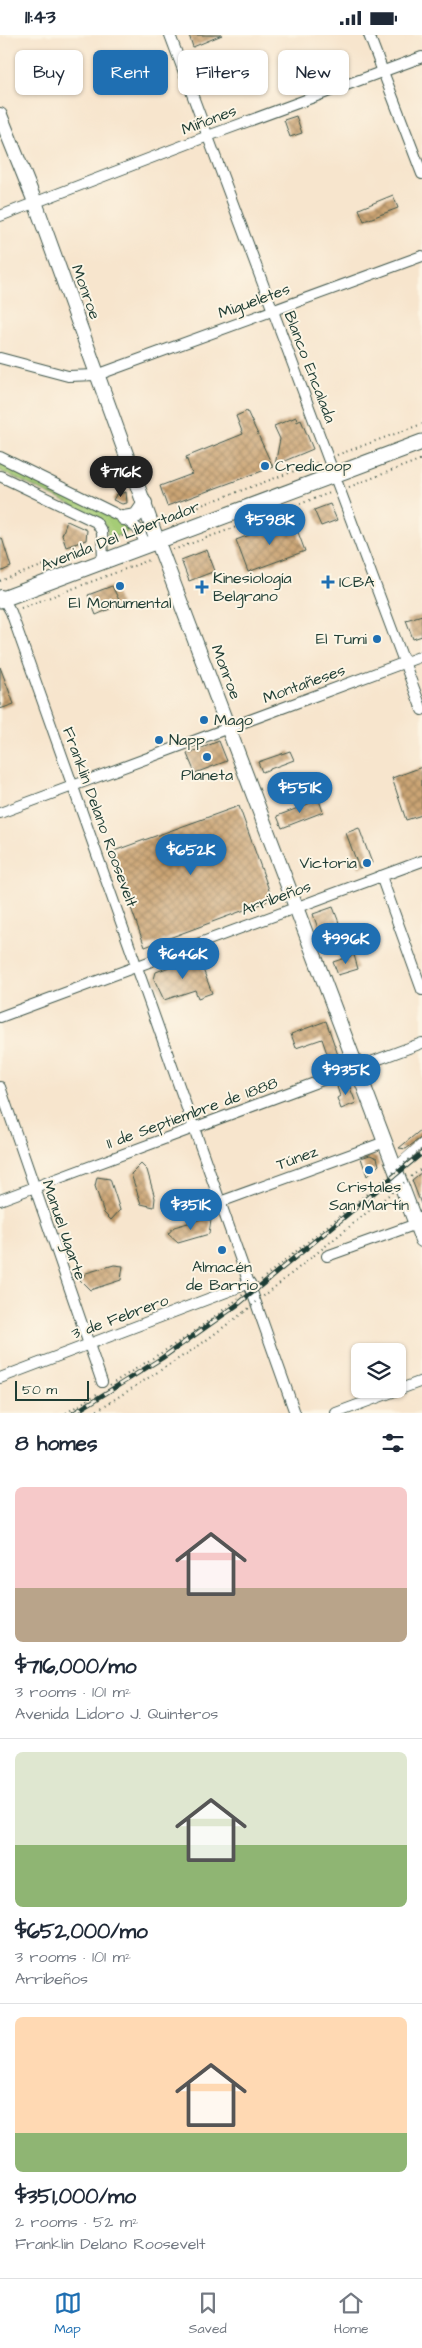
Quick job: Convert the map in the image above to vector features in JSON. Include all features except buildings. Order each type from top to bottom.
[{"type":"main road","name":"Monroe","points":[[0,115],[35,202],[145,503],[145,527],[155,546],[229,728],[356,1068],[394,1167],[419,1224],[422,1240]]},
{"type":"main road","name":"Avenida Del Libertador","points":[[4,601],[103,561],[155,546],[334,474],[422,442]]},
{"type":"main road","points":[[124,518],[136,516],[145,503]]},
{"type":"street","name":"Blanco Encalada","points":[[170,35],[422,709]]},
{"type":"street","points":[[369,35],[422,174]]},
{"type":"street","name":"Miñones","points":[[0,217],[208,136],[422,57]]},
{"type":"street","name":"Migueletes","points":[[0,358],[68,377],[97,375],[422,256]]},
{"type":"street","points":[[0,457],[145,527]]},
{"type":"street","points":[[0,476],[96,522],[102,532],[103,561]]},
{"type":"street","name":"Franklin Delano Roosevelt","points":[[4,601],[74,786],[295,1413]]},
{"type":"street","name":"Montañeses","points":[[0,813],[422,656]]},
{"type":"street","name":"Arribeños","points":[[0,1017],[422,861]]},
{"type":"street","points":[[380,877],[422,990]]},
{"type":"street","name":"11 de Septiembre de 1888","points":[[0,1200],[422,1043]]},
{"type":"street","name":"Manuel Ugarte","points":[[0,1087],[33,1188],[103,1387]]},
{"type":"street","name":"Túnez","points":[[220,1202],[385,1142]]},
{"type":"street","points":[[394,1167],[422,1143]]},
{"type":"street","points":[[326,1256],[419,1224]]},
{"type":"street","name":"3 de Febrero","points":[[0,1378],[250,1283]]},
{"type":"street","points":[[336,1413],[422,1381]]},
{"type":"path","points":[[0,581],[422,424]]},
{"type":"path","points":[[411,460],[413,459],[414,462]]},
{"type":"path","points":[[4,601],[155,546],[340,490],[422,459]]},
{"type":"path","points":[[167,521],[173,519]]},
{"type":"path","points":[[66,1413],[103,1387],[188,1336],[234,1302],[422,1149]]},
{"type":"path","points":[[93,1413],[182,1357],[244,1312],[422,1168]]},
{"type":"green space","points":[[0,462],[130,523],[130,531],[107,540],[107,528],[97,517],[0,471]]},
{"type":"railway","points":[[74,1413],[162,1358],[237,1305],[422,1153]]},
{"type":"place","name":"Credicoop","points":[[265,466]]},
{"type":"place","name":"ICBA","points":[[328,582]]},
{"type":"place","name":"El Monumental","points":[[120,586]]},
{"type":"place","name":"Kinesiología Belgrano","points":[[202,587]]},
{"type":"place","name":"El Tumi","points":[[377,639]]},
{"type":"place","name":"Mago","points":[[204,720]]},
{"type":"place","name":"Napp","points":[[159,740]]},
{"type":"place","name":"Planeta","points":[[207,757]]},
{"type":"place","name":"Victoria","points":[[367,863]]},
{"type":"place","name":"Cristales San Martín","points":[[369,1170]]},
{"type":"place","name":"Almacén de Barrio","points":[[222,1250]]}]
